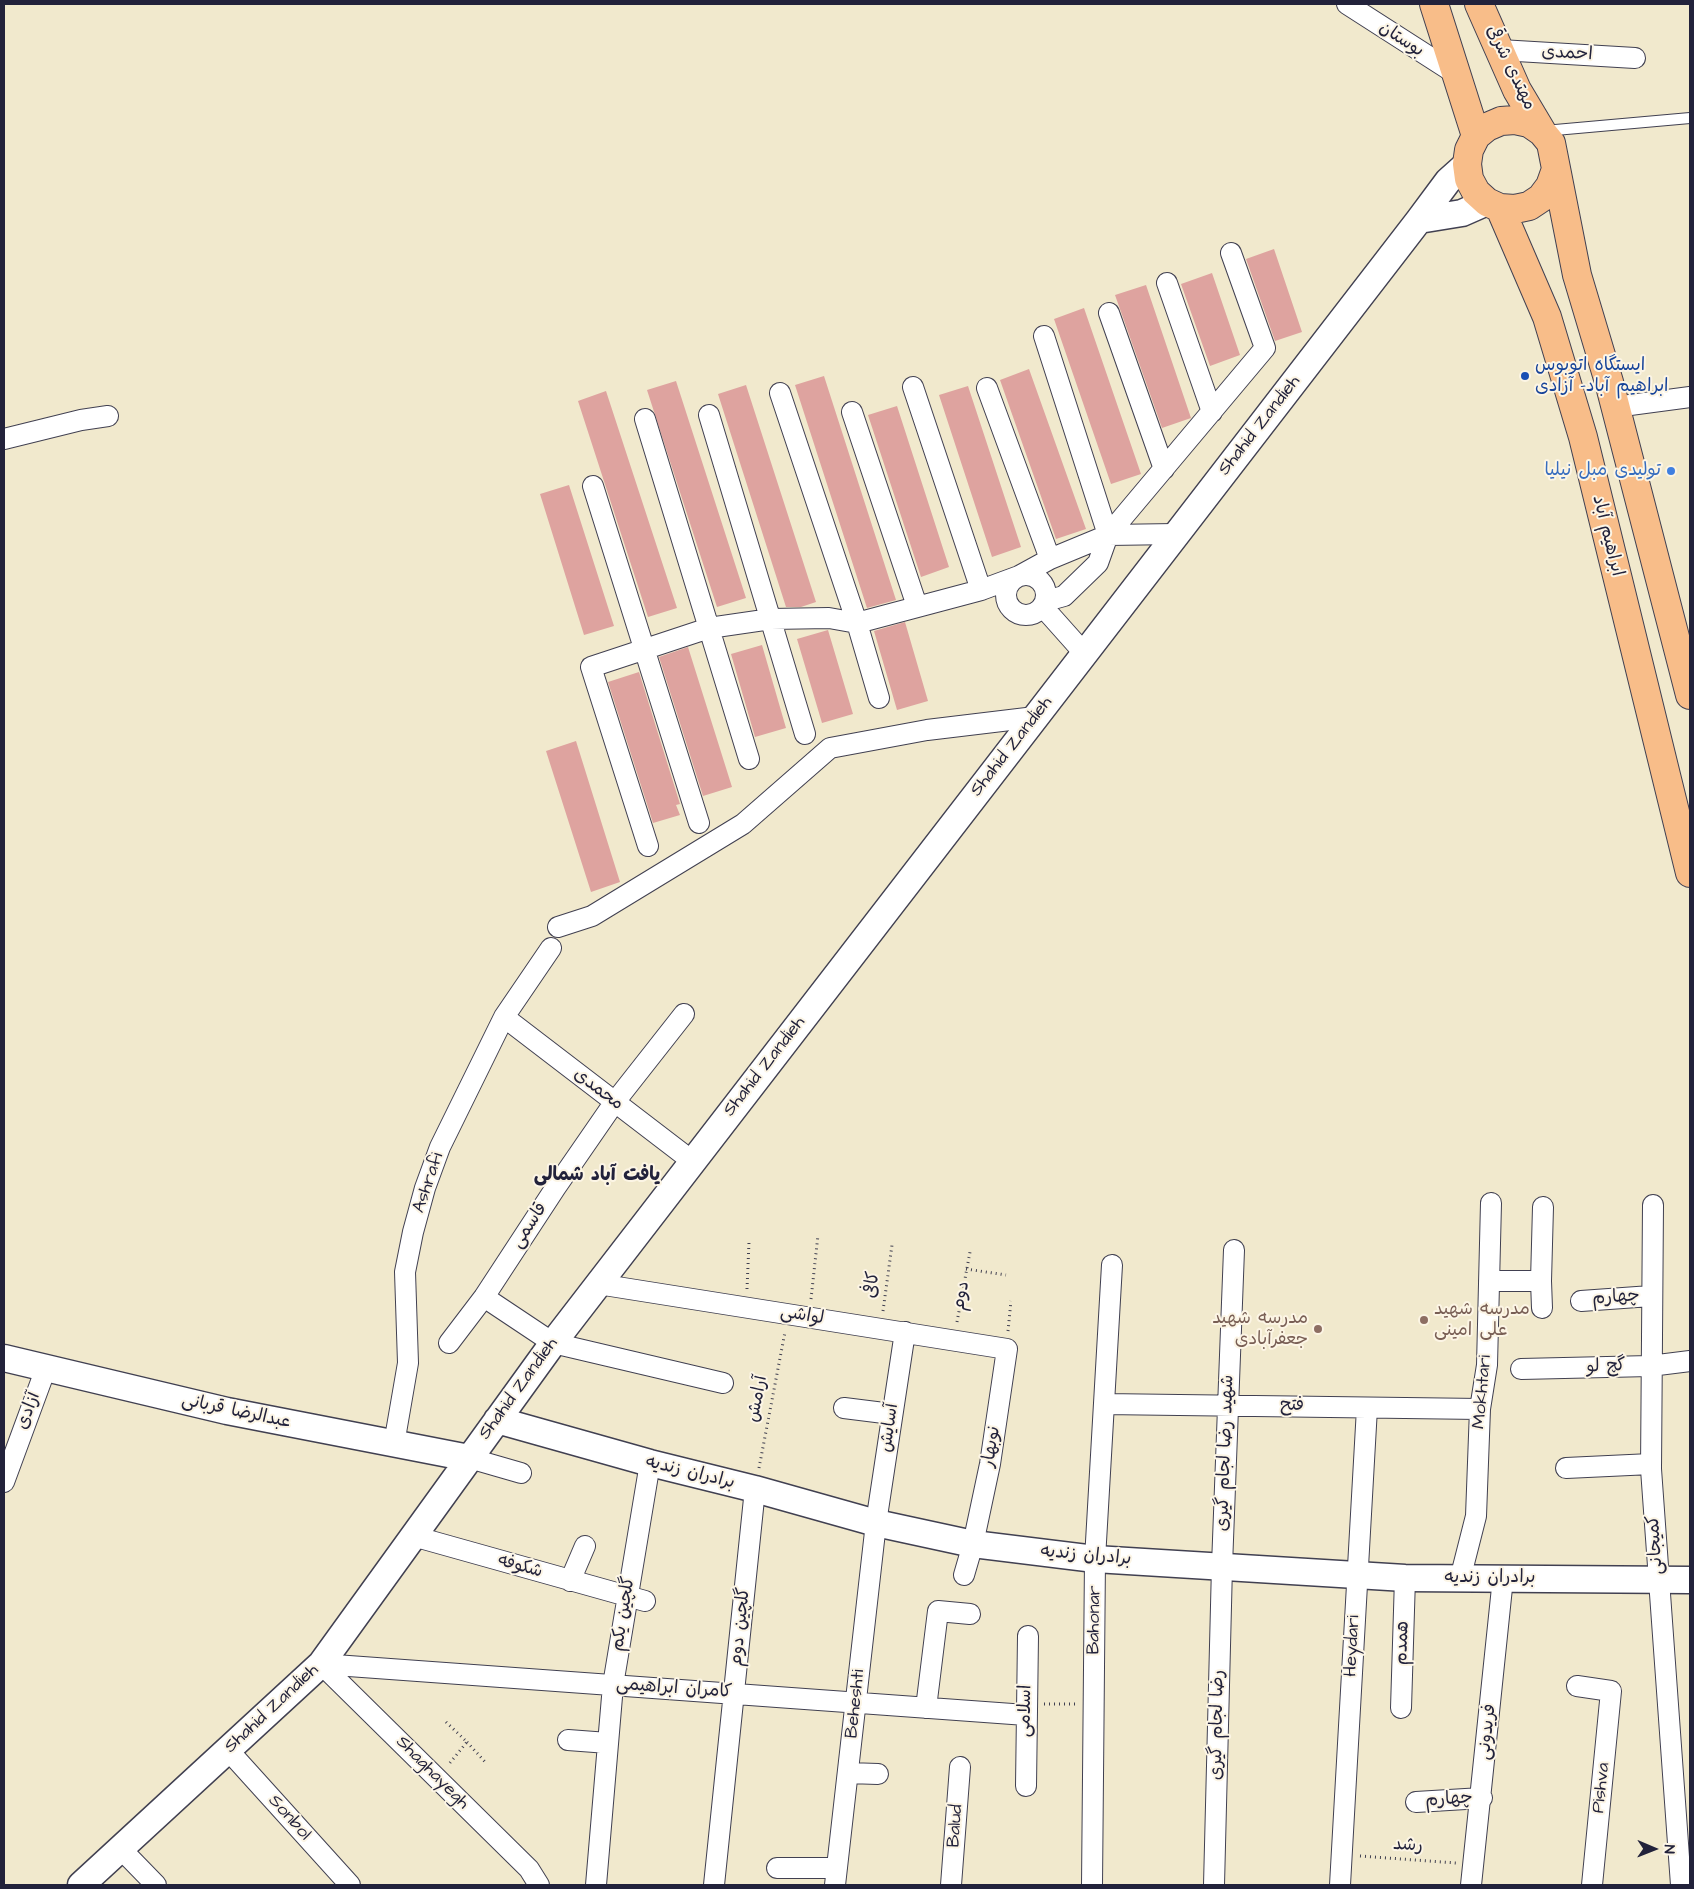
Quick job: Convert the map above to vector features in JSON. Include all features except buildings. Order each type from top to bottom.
[{"type":"main road","points":[[1434,4],[1476,136]]},
{"type":"main road","name":"مهتدی شرقی","points":[[1479,4],[1517,90],[1542,132]]},
{"type":"main road","points":[[1555,172],[1550,186],[1541,198],[1529,206],[1515,209],[1493,205],[1476,192],[1469,179],[1466,164],[1469,150],[1476,136],[1487,127],[1501,121],[1515,120],[1530,123],[1542,132],[1551,143],[1555,157],[1555,172],[1577,275],[1615,407],[1690,695]]},
{"type":"main road","name":"ابراهیم آباد","points":[[1493,205],[1547,317],[1583,437],[1690,873]]},
{"type":"street","name":"بوستان","points":[[1347,4],[1456,74]]},
{"type":"street","name":"احمدی","points":[[1500,50],[1635,58]]},
{"type":"street","name":"Shahid Zandieh","points":[[81,1885],[321,1664],[552,1343],[1448,181],[1466,164]]},
{"type":"street","points":[[1418,220],[1462,213],[1493,205]]},
{"type":"street","points":[[1176,534],[1108,535],[1050,559],[1019,576],[1008,584],[1006,598],[1012,610],[1025,616],[1032,615],[1044,604],[1064,596],[1098,563],[1108,535],[1265,348],[1231,253]]},
{"type":"street","points":[[1166,283],[1212,412]]},
{"type":"street","points":[[1109,313],[1164,469]]},
{"type":"street","points":[[1044,336],[1108,535]]},
{"type":"street","points":[[913,387],[981,590]]},
{"type":"street","points":[[987,388],[1050,559]]},
{"type":"street","points":[[780,393],[857,623],[880,698]]},
{"type":"street","points":[[1615,407],[1690,397]]},
{"type":"street","points":[[852,412],[917,606]]},
{"type":"street","points":[[709,415],[806,734]]},
{"type":"street","points":[[4,439],[81,420],[108,416]]},
{"type":"street","points":[[645,419],[748,759]]},
{"type":"street","points":[[593,486],[699,823]]},
{"type":"street","points":[[648,846],[591,667],[709,628],[771,618],[829,618],[857,623],[981,590],[1019,576],[1032,575],[1042,582],[1046,594],[1044,604]]},
{"type":"street","points":[[1044,604],[1084,653]]},
{"type":"street","points":[[558,927],[592,916],[743,824],[830,748],[927,730],[1035,717]]},
{"type":"street","name":"Ashrafi","points":[[394,1444],[408,1363],[406,1272],[412,1232],[425,1188],[440,1147],[504,1017],[551,948]]},
{"type":"street","name":"قاسمی","points":[[449,1343],[484,1297],[614,1103],[684,1014]]},
{"type":"street","name":"محمدی","points":[[504,1017],[692,1161]]},
{"type":"street","name":"Mokhtari","points":[[1460,1578],[1476,1516],[1480,1409],[1487,1365],[1491,1204]]},
{"type":"street","name":"کمیجانی","points":[[1652,1205],[1651,1464],[1681,1885]]},
{"type":"street","points":[[1542,1308],[1543,1207]]},
{"type":"street","name":"شهید رضا لجام گیری","points":[[1222,1566],[1234,1250]]},
{"type":"street","name":"Bahonar","points":[[1092,1885],[1095,1559],[1112,1265]]},
{"type":"street","points":[[1489,1281],[1541,1281]]},
{"type":"street","name":"لواشی","points":[[598,1284],[1007,1349]]},
{"type":"street","name":"چهارم","points":[[1581,1301],[1651,1296]]},
{"type":"street","points":[[484,1297],[552,1343],[723,1383]]},
{"type":"street","name":"آسایش","points":[[876,1523],[905,1332]]},
{"type":"street","name":"نوبهار","points":[[973,1544],[990,1464],[1007,1349]]},
{"type":"street","name":"عبدالرضا قربانی","points":[[4,1358],[227,1411],[469,1458]]},
{"type":"street","name":"گچ لو","points":[[1521,1369],[1650,1366],[1690,1361]]},
{"type":"street","name":"آزادی","points":[[4,1482],[10,1446],[46,1368]]},
{"type":"street","name":"فتح","points":[[1104,1404],[1480,1409]]},
{"type":"street","points":[[844,1408],[892,1414]]},
{"type":"street","name":"Heydari","points":[[1340,1885],[1340,1855],[1367,1408]]},
{"type":"street","name":"برادران زندیه","points":[[497,1420],[876,1523],[973,1544],[1095,1559],[1405,1578],[1690,1580]]},
{"type":"street","points":[[469,1458],[521,1474]]},
{"type":"street","name":"گلچین یکم","points":[[596,1885],[613,1685],[636,1599],[650,1463]]},
{"type":"street","points":[[1566,1468],[1651,1464]]},
{"type":"street","name":"گلچین دوم","points":[[714,1885],[755,1489]]},
{"type":"street","name":"Beheshti","points":[[836,1877],[876,1523]]},
{"type":"street","name":"شکوفه","points":[[413,1536],[636,1599]]},
{"type":"street","points":[[964,1574],[973,1544]]},
{"type":"street","points":[[570,1581],[585,1546]]},
{"type":"street","name":"رضا لجام گیری","points":[[1214,1885],[1222,1566]]},
{"type":"street","name":"همدم","points":[[1401,1708],[1405,1578]]},
{"type":"street","name":"فریدونی","points":[[1471,1885],[1482,1798],[1504,1578]]},
{"type":"street","points":[[926,1708],[938,1611],[970,1614]]},
{"type":"street","name":"اسلامی","points":[[1026,1786],[1028,1636]]},
{"type":"street","name":"کامران ابراهیمی","points":[[321,1664],[926,1708],[1026,1710]]},
{"type":"street","name":"Shaghayegh","points":[[321,1664],[529,1870],[539,1885]]},
{"type":"street","name":"Pishva","points":[[1577,1686],[1611,1691],[1592,1885]]},
{"type":"street","points":[[568,1740],[608,1742]]},
{"type":"street","name":"Sonbol","points":[[228,1750],[350,1885]]},
{"type":"street","name":"Balud","points":[[951,1885],[960,1767]]},
{"type":"street","points":[[848,1773],[878,1774]]},
{"type":"street","name":"چهارم","points":[[1416,1802],[1482,1798]]},
{"type":"street","points":[[121,1849],[156,1885]]},
{"type":"street","points":[[777,1868],[836,1877]]},
{"type":"lane","points":[[1542,132],[1690,118]]},
{"type":"path","points":[[810,1317],[818,1235]]},
{"type":"path","points":[[746,1307],[749,1242]]},
{"type":"path","name":"کافی","points":[[881,1329],[892,1245]]},
{"type":"path","name":"دوم","points":[[954,1340],[970,1252]]},
{"type":"path","points":[[966,1269],[1006,1275]]},
{"type":"path","points":[[1007,1349],[1011,1301]]},
{"type":"path","name":"آرامش","points":[[755,1489],[788,1314]]},
{"type":"path","points":[[1026,1710],[1094,1703]]},
{"type":"path","points":[[446,1722],[486,1764]]},
{"type":"path","points":[[437,1778],[467,1742]]},
{"type":"path","name":"رشد","points":[[1340,1855],[1474,1864]]},
{"type":"place","name":"ایستگاه اتوبوس ابراهیم آباد- آزادی","points":[[1525,376]]},
{"type":"place","name":"تولیدی مبل نیلیا","points":[[1671,471]]},
{"type":"place","name":"مدرسه شهید علی امینی","points":[[1424,1320]]},
{"type":"place","name":"مدرسه شهید جعفرآبادی","points":[[1318,1329]]},
{"type":"district","name":"یافت آباد شمالی","points":[[597,1176]]}]
